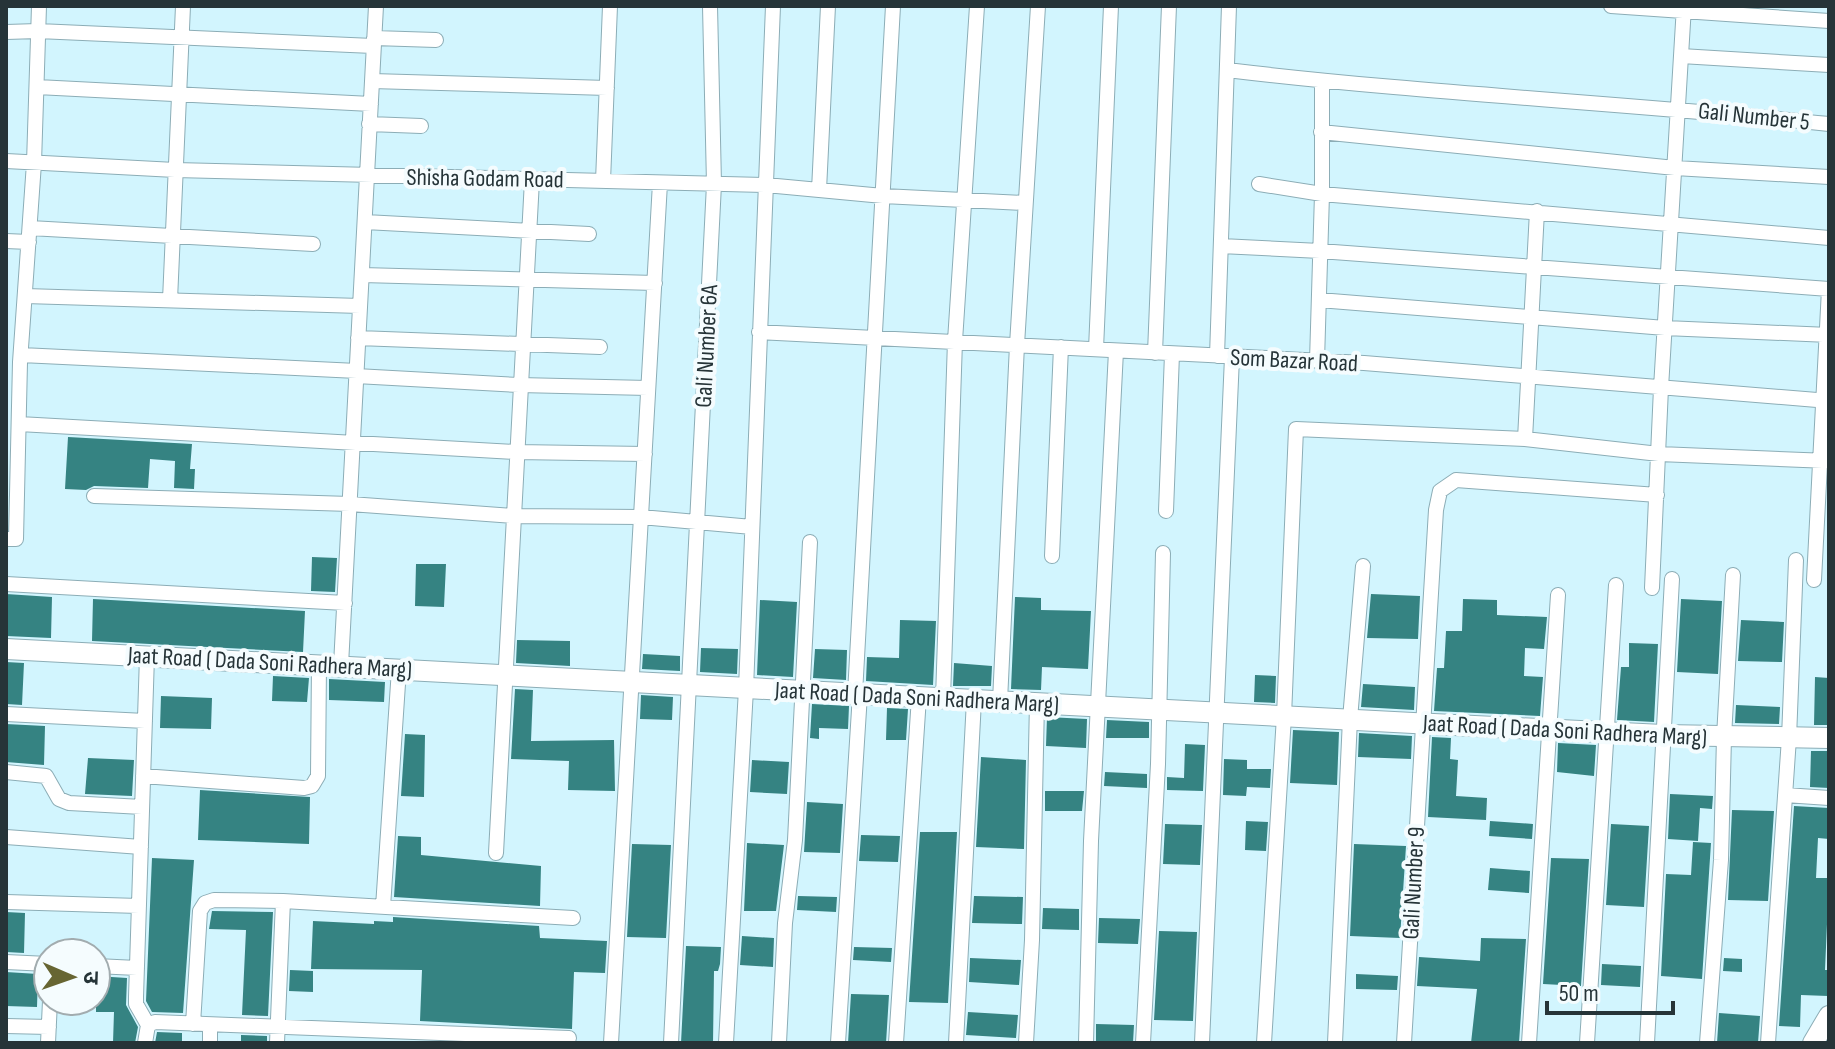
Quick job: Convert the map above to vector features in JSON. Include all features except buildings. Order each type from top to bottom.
[{"type":"street","points":[[6,539],[16,539],[21,355],[34,163],[39,6]]},
{"type":"street","points":[[170,300],[183,6]]},
{"type":"street","points":[[341,665],[376,6]]},
{"type":"street","points":[[603,181],[610,6]]},
{"type":"street","name":"Gali Number 6A","points":[[671,1043],[714,184],[710,6]]},
{"type":"street","points":[[726,1043],[746,689],[773,6]]},
{"type":"street","points":[[819,190],[828,6]]},
{"type":"street","points":[[838,1043],[858,694],[873,337],[893,6]]},
{"type":"street","points":[[943,698],[955,341],[977,6]]},
{"type":"street","points":[[1000,701],[1017,345],[1038,6]]},
{"type":"street","points":[[1096,349],[1111,6]]},
{"type":"street","points":[[1155,353],[1169,6]]},
{"type":"street","points":[[1202,1043],[1217,712],[1224,356],[1221,246],[1229,6]]},
{"type":"street","points":[[1611,6],[1829,21]]},
{"type":"street","points":[[1652,588],[1684,9]]},
{"type":"street","points":[[6,32],[374,42],[436,40]]},
{"type":"street","points":[[1681,56],[1829,65]]},
{"type":"street","name":"Gali Number 5","points":[[1227,70],[1322,81],[1679,108],[1829,124]]},
{"type":"street","points":[[372,81],[607,88]]},
{"type":"street","points":[[1317,361],[1322,81]]},
{"type":"street","points":[[37,87],[371,104]]},
{"type":"street","points":[[369,124],[421,126]]},
{"type":"street","points":[[1321,132],[1675,168],[1829,177]]},
{"type":"street","name":"Shisha Godam Road","points":[[6,161],[175,170],[766,185],[883,196],[1025,203]]},
{"type":"street","points":[[496,853],[532,180]]},
{"type":"street","points":[[611,1043],[660,183]]},
{"type":"street","points":[[1259,184],[1322,194],[1829,238]]},
{"type":"street","points":[[1525,439],[1537,211]]},
{"type":"street","points":[[365,222],[589,234]]},
{"type":"street","points":[[6,241],[29,235],[171,236],[313,244]]},
{"type":"street","points":[[1221,246],[1829,289],[1824,461],[1814,580]]},
{"type":"street","points":[[362,275],[655,283]]},
{"type":"street","points":[[25,296],[360,306]]},
{"type":"street","points":[[1319,300],[1665,328],[1828,335]]},
{"type":"street","name":"Som Bazar Road","points":[[759,332],[1317,361],[1826,401]]},
{"type":"street","points":[[358,338],[600,347]]},
{"type":"street","points":[[1052,556],[1061,347]]},
{"type":"street","points":[[1086,1043],[1091,841],[1116,351]]},
{"type":"street","points":[[1166,511],[1172,354]]},
{"type":"street","points":[[21,355],[519,385],[648,388]]},
{"type":"street","points":[[19,424],[516,452],[645,454]]},
{"type":"street","points":[[1264,1043],[1284,716],[1296,429],[1525,439],[1659,454],[1824,461]]},
{"type":"street","name":"Gali Number 9","points":[[1404,1043],[1436,510],[1440,491],[1456,480],[1657,495]]},
{"type":"street","points":[[94,496],[350,504],[512,516],[641,517],[752,527]]},
{"type":"street","points":[[779,1043],[785,923],[795,840],[810,542]]},
{"type":"street","points":[[1143,1043],[1157,795],[1163,553]]},
{"type":"street","points":[[1768,1043],[1789,738],[1796,560]]},
{"type":"street","points":[[1335,1043],[1350,719],[1363,566]]},
{"type":"street","points":[[1707,1043],[1721,860],[1733,575]]},
{"type":"street","points":[[1647,1043],[1672,579]]},
{"type":"street","points":[[6,584],[345,603]]},
{"type":"street","points":[[1587,1043],[1616,585]]},
{"type":"street","points":[[1529,1043],[1558,595]]},
{"type":"street","name":"Jaat Road ( Dada Soni Radhera Marg)","points":[[6,649],[341,665],[690,687],[1663,735],[1829,738]]},
{"type":"street","points":[[145,1043],[148,1025],[136,1004],[147,656]]},
{"type":"street","points":[[143,776],[304,788],[312,786],[318,776],[319,664]]},
{"type":"street","points":[[383,907],[399,669]]},
{"type":"street","points":[[896,1043],[919,697]]},
{"type":"street","points":[[956,1043],[974,700]]},
{"type":"street","points":[[1026,1043],[1032,940],[1037,702]]},
{"type":"street","points":[[6,714],[145,721]]},
{"type":"street","points":[[6,772],[46,776],[59,799],[69,803],[142,807]]},
{"type":"street","points":[[1785,795],[1829,798]]},
{"type":"street","points":[[6,837],[141,847]]},
{"type":"street","points":[[193,1024],[200,911],[205,903],[222,899],[283,901],[573,918]]},
{"type":"street","points":[[277,1035],[283,901]]},
{"type":"street","points":[[6,902],[139,906]]},
{"type":"street","points":[[6,962],[32,963]]},
{"type":"street","points":[[112,967],[137,968]]},
{"type":"street","points":[[1813,1043],[1829,1016]]},
{"type":"street","points":[[48,1043],[49,1017]]},
{"type":"street","points":[[148,1025],[155,1022],[210,1025],[277,1035],[569,1038]]},
{"type":"street","points":[[210,1025],[210,1043]]},
{"type":"street","points":[[6,1026],[49,1027]]}]
